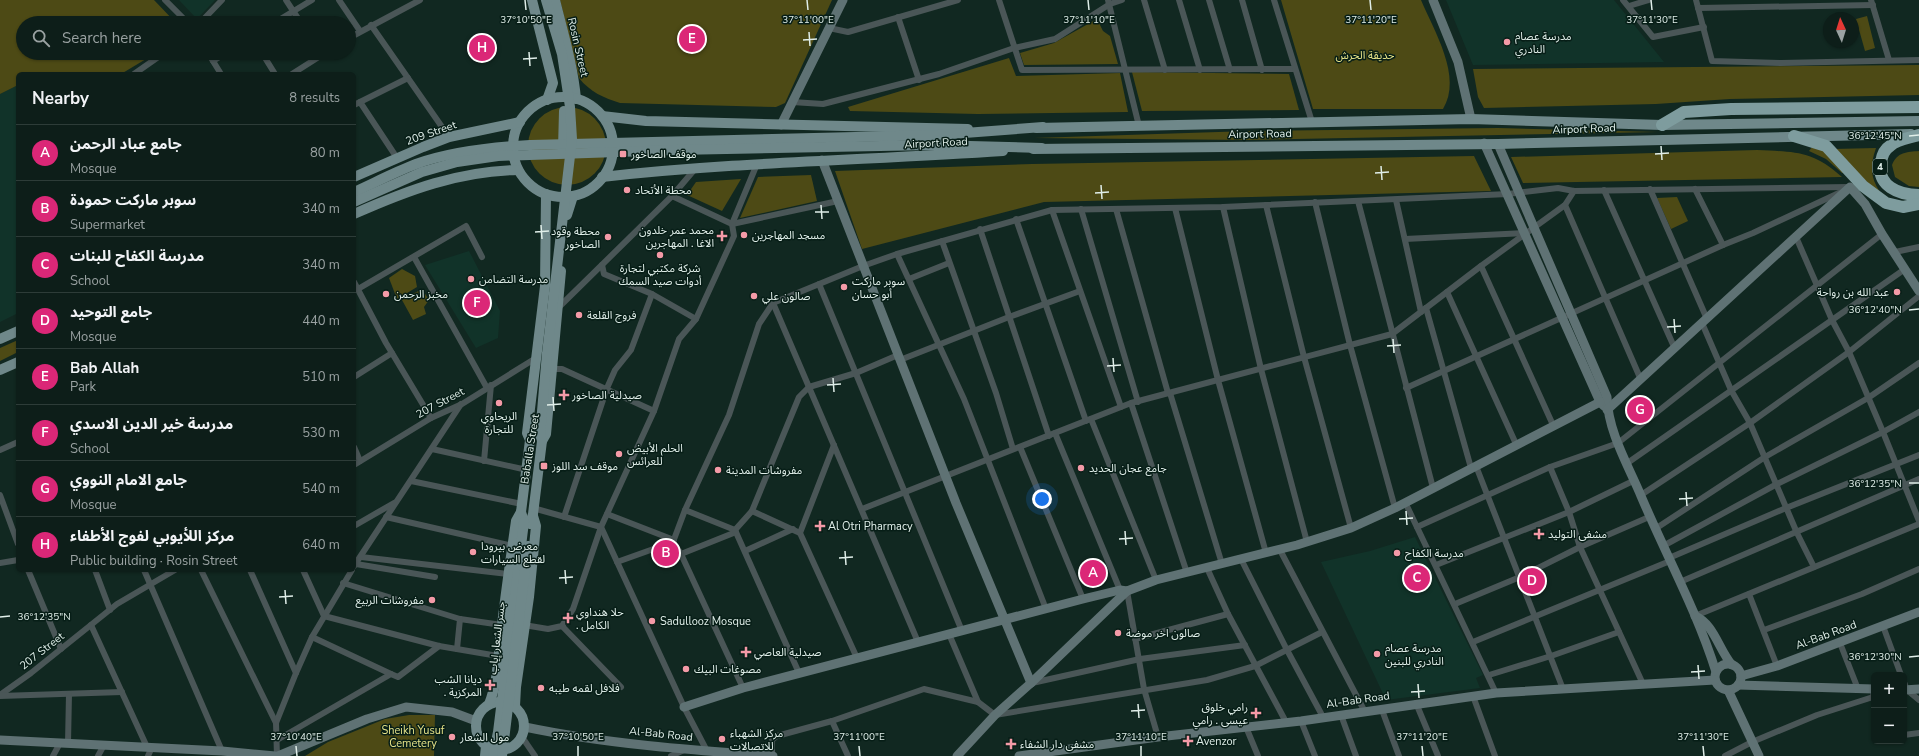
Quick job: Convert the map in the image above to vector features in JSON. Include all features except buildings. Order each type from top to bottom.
[{"type":"highway","points":[[1662,125],[1684,112],[1731,109],[1919,107]]},
{"type":"highway","name":"4","points":[[1919,135],[1889,146],[1882,156],[1880,167],[1882,180],[1890,188],[1902,193],[1919,195]]},
{"type":"highway","points":[[1794,136],[1826,146],[1864,186],[1886,203],[1902,207],[1919,204]]},
{"type":"main road","points":[[532,0],[553,83],[548,100]]},
{"type":"main road","points":[[530,440],[534,434],[563,166],[564,107],[557,58],[540,0]]},
{"type":"main road","points":[[542,442],[540,435],[547,354],[572,139],[570,107],[562,54],[546,0]]},
{"type":"main road","name":"Rosin Street","points":[[555,0],[568,51],[576,99]]},
{"type":"main road","points":[[780,125],[843,0]]},
{"type":"main road","points":[[1433,0],[1458,62],[1471,119]]},
{"type":"main road","points":[[547,56],[568,51]]},
{"type":"main road","points":[[562,97],[576,99],[590,105],[602,116],[609,130],[613,145],[610,162],[602,177],[587,190],[572,196],[563,197],[546,194],[525,180],[518,170],[513,154],[514,137],[520,122],[532,108],[548,100],[562,97]]},
{"type":"main road","name":"Airport Road","points":[[602,116],[634,121],[936,129],[1471,119],[1662,125],[1919,121]]},
{"type":"main road","name":"209 Street","points":[[356,175],[449,137],[520,122]]},
{"type":"main road","points":[[356,191],[416,164],[467,151],[498,147],[938,136],[1043,128]]},
{"type":"main road","name":"Airport Road","points":[[602,177],[654,171],[757,164],[936,156],[1042,148],[1498,144],[1794,136],[1919,135]]},
{"type":"main road","points":[[1484,143],[1513,193]]},
{"type":"main road","points":[[1498,144],[1513,193],[1562,318],[1600,402],[1607,410]]},
{"type":"main road","points":[[356,201],[422,172],[457,162],[498,156],[676,150],[924,145],[1042,148]]},
{"type":"main road","points":[[822,160],[945,476],[1031,683]]},
{"type":"main road","points":[[356,213],[432,182],[475,174],[518,170]]},
{"type":"main road","points":[[1607,410],[1850,188],[1865,204],[1882,234],[1919,291]]},
{"type":"main road","name":"Baballa Street","points":[[515,706],[516,687],[536,526],[527,514],[527,470],[530,440],[527,433],[545,286],[546,194]]},
{"type":"main road","name":"Baballa Street","points":[[489,704],[494,690],[516,521],[527,514],[542,442],[546,434],[566,221],[572,196]]},
{"type":"main road","points":[[1529,231],[1571,314],[1607,397],[1607,410],[1626,464],[1695,616],[1720,687],[1728,690],[1734,689],[1740,680]]},
{"type":"main road","points":[[0,339],[16,332]]},
{"type":"main road","points":[[0,370],[16,363]]},
{"type":"main road","points":[[684,707],[743,688],[799,673],[1004,619],[1124,590],[1187,572],[1280,550],[1350,528],[1395,508],[1516,444],[1600,402]]},
{"type":"main road","points":[[502,756],[522,600],[527,514]]},
{"type":"main road","name":"جسر الشعار إياب","points":[[493,756],[498,732],[527,514]]},
{"type":"main road","points":[[957,756],[995,715],[1031,683],[1124,590]]},
{"type":"main road","name":"Al-Bab Road","points":[[1740,680],[1919,612]]},
{"type":"main road","points":[[1695,616],[1702,619],[1707,625],[1732,665],[1736,667],[1740,680]]},
{"type":"main road","points":[[1715,676],[1722,665],[1732,665]]},
{"type":"main road","name":"Al-Bab Road","points":[[1019,756],[1060,753],[1158,737],[1301,721],[1382,710],[1416,703],[1496,693],[1643,684],[1715,676]]},
{"type":"main road","points":[[1740,680],[1871,689]]},
{"type":"main road","points":[[1907,687],[1919,689]]},
{"type":"main road","points":[[1728,690],[1758,756]]},
{"type":"main road","points":[[500,701],[515,706],[522,715],[523,732],[513,751],[486,751],[478,735],[476,721],[481,711],[489,704],[500,701]]},
{"type":"main road","points":[[0,740],[104,745],[149,750],[222,751],[277,756],[367,719],[406,707],[452,712],[476,721]]},
{"type":"main road","name":"Al-Bab Road","points":[[523,732],[604,740],[685,750],[697,753],[707,751],[772,756]]},
{"type":"street","points":[[165,0],[181,16]]},
{"type":"street","points":[[207,16],[222,0]]},
{"type":"street","points":[[286,0],[296,16]]},
{"type":"street","points":[[286,16],[312,0]]},
{"type":"street","points":[[339,0],[350,16]]},
{"type":"street","points":[[356,34],[420,0]]},
{"type":"street","points":[[829,28],[848,32],[958,0]]},
{"type":"street","points":[[999,0],[1022,70],[1294,69]]},
{"type":"street","points":[[792,102],[823,104],[919,80],[1014,48],[1055,39],[1109,2],[1122,0]]},
{"type":"street","points":[[1144,0],[1165,70]]},
{"type":"street","points":[[1178,0],[1200,70]]},
{"type":"street","points":[[1209,0],[1230,70]]},
{"type":"street","points":[[1242,0],[1262,70]]},
{"type":"street","points":[[1274,0],[1294,69],[1312,122]]},
{"type":"street","points":[[1623,0],[1653,37],[1704,27]]},
{"type":"street","points":[[1628,6],[1649,0]]},
{"type":"street","points":[[1696,0],[1712,61],[1781,63],[1919,60]]},
{"type":"street","points":[[1109,2],[1139,126]]},
{"type":"street","points":[[1698,8],[1872,2],[1889,60]]},
{"type":"street","points":[[898,17],[919,80]]},
{"type":"street","points":[[356,25],[360,31]]},
{"type":"street","points":[[371,25],[449,137]]},
{"type":"street","points":[[137,72],[154,60]]},
{"type":"street","points":[[266,60],[273,72]]},
{"type":"street","points":[[295,72],[314,60]]},
{"type":"street","points":[[213,61],[220,72]]},
{"type":"street","points":[[356,104],[408,78]]},
{"type":"street","points":[[360,102],[397,158]]},
{"type":"street","points":[[524,625],[548,629],[562,626],[573,609],[601,527],[654,411],[679,339],[696,319],[734,236],[732,224],[757,164]]},
{"type":"street","points":[[558,308],[672,196],[695,169]]},
{"type":"street","points":[[674,541],[685,510],[729,415],[759,324],[774,303],[897,254],[980,229],[1052,210],[1175,208],[1396,200],[1513,193],[1558,188],[1574,190],[1604,190],[1850,188]]},
{"type":"street","points":[[1406,388],[1850,188]]},
{"type":"street","points":[[1650,189],[1682,263],[1731,390],[1750,423],[1797,533],[1814,567]]},
{"type":"street","points":[[1695,189],[1723,245]]},
{"type":"street","points":[[862,509],[1134,402],[1392,334],[1481,266],[1565,205],[1574,190]]},
{"type":"street","points":[[1604,190],[1675,349]]},
{"type":"street","points":[[672,196],[732,224],[838,201]]},
{"type":"street","points":[[1396,200],[1424,310],[1474,467],[1488,495],[1563,689]]},
{"type":"street","points":[[1358,201],[1433,488]]},
{"type":"street","points":[[1315,202],[1350,345],[1395,508]]},
{"type":"street","points":[[1266,204],[1304,358],[1350,528]]},
{"type":"street","points":[[1565,205],[1607,298],[1641,380]]},
{"type":"street","points":[[1223,206],[1261,369],[1307,542]]},
{"type":"street","points":[[1175,208],[1218,380],[1266,553]]},
{"type":"street","points":[[1116,209],[1169,393],[1222,564]]},
{"type":"street","points":[[1052,210],[1121,407]]},
{"type":"street","points":[[1081,210],[1134,402],[1187,572]]},
{"type":"street","points":[[1016,219],[1045,304],[1088,420],[1156,580]]},
{"type":"street","points":[[358,289],[466,226],[482,256]]},
{"type":"street","points":[[980,229],[1009,317],[1052,434],[1124,590],[1140,660],[1144,689],[1158,737]]},
{"type":"street","points":[[1405,239],[1529,231]]},
{"type":"street","points":[[1417,527],[1550,467],[1618,443],[1882,234]]},
{"type":"street","points":[[1796,237],[1816,286],[1848,352],[1883,432],[1919,521]]},
{"type":"street","points":[[942,241],[1017,448],[1083,599]]},
{"type":"street","points":[[1895,252],[1919,247]]},
{"type":"street","points":[[897,254],[964,399],[1046,609]]},
{"type":"street","points":[[414,257],[489,387],[484,461]]},
{"type":"street","points":[[909,279],[949,263]]},
{"type":"street","points":[[602,265],[604,274],[652,294],[696,319]]},
{"type":"street","points":[[1481,266],[1553,425]]},
{"type":"street","points":[[1626,464],[1905,269]]},
{"type":"street","points":[[819,284],[962,631]]},
{"type":"street","points":[[356,286],[392,353],[431,418]]},
{"type":"street","points":[[681,554],[735,531],[752,511],[800,397],[809,387],[939,345],[1080,291]]},
{"type":"street","points":[[1447,292],[1516,444]]},
{"type":"street","points":[[564,517],[606,388],[615,370],[631,350],[652,294]]},
{"type":"street","points":[[1640,495],[1750,423],[1848,352],[1919,296]]},
{"type":"street","points":[[774,303],[918,642]]},
{"type":"street","points":[[356,376],[392,353]]},
{"type":"street","name":"207 Street","points":[[356,464],[431,418],[462,404],[536,358]]},
{"type":"street","points":[[1655,529],[1764,457],[1868,398],[1919,363]]},
{"type":"street","points":[[552,369],[562,369],[654,411]]},
{"type":"street","points":[[356,564],[462,404]]},
{"type":"street","points":[[1663,546],[1777,484],[1883,432],[1919,412]]},
{"type":"street","points":[[0,450],[16,443]]},
{"type":"street","points":[[800,533],[834,445]]},
{"type":"street","points":[[432,449],[527,470]]},
{"type":"street","points":[[356,452],[360,461]]},
{"type":"street","points":[[1473,642],[1670,560],[1786,508],[1919,455]]},
{"type":"street","points":[[1550,467],[1569,512],[1580,547],[1643,684]]},
{"type":"street","points":[[1680,582],[1797,533],[1919,479]]},
{"type":"street","points":[[411,481],[527,514],[564,517],[601,527]]},
{"type":"street","points":[[1436,565],[1569,512],[1633,481]]},
{"type":"street","points":[[0,495],[16,539]]},
{"type":"street","points":[[1405,502],[1489,675],[1496,693]]},
{"type":"street","points":[[356,525],[395,503]]},
{"type":"street","points":[[685,510],[735,531],[799,673]]},
{"type":"street","points":[[752,511],[800,533],[857,658]]},
{"type":"street","points":[[607,514],[674,541],[743,688]]},
{"type":"street","points":[[386,517],[513,546]]},
{"type":"street","points":[[1454,604],[1520,577],[1580,547],[1649,517]]},
{"type":"street","points":[[1695,616],[1919,524]]},
{"type":"street","points":[[601,527],[684,707],[707,751]]},
{"type":"street","points":[[745,551],[792,529]]},
{"type":"street","points":[[617,562],[674,541]]},
{"type":"street","points":[[1280,550],[1322,632],[1366,712]]},
{"type":"street","points":[[361,556],[508,574]]},
{"type":"street","points":[[0,563],[16,560]]},
{"type":"street","points":[[1241,560],[1323,717]]},
{"type":"street","points":[[356,565],[435,577]]},
{"type":"street","points":[[1207,568],[1228,614],[1286,722]]},
{"type":"street","points":[[1764,630],[1862,594],[1919,568]]},
{"type":"street","points":[[29,572],[61,649]]},
{"type":"street","points":[[96,572],[110,610]]},
{"type":"street","points":[[145,572],[222,751]]},
{"type":"street","name":"207 Street","points":[[0,695],[110,610],[172,572]]},
{"type":"street","points":[[202,572],[276,723],[277,756]]},
{"type":"street","points":[[251,572],[296,674]]},
{"type":"street","points":[[304,572],[324,616]]},
{"type":"street","points":[[276,723],[312,637],[351,572]]},
{"type":"street","points":[[343,583],[460,619],[502,625]]},
{"type":"street","points":[[1749,594],[1777,666]]},
{"type":"street","points":[[1135,639],[1228,614]]},
{"type":"street","points":[[324,616],[439,646],[498,656]]},
{"type":"street","points":[[457,649],[460,619]]},
{"type":"street","points":[[92,624],[149,750]]},
{"type":"street","points":[[562,626],[621,687]]},
{"type":"street","points":[[1883,626],[1900,672]]},
{"type":"street","points":[[772,756],[772,740],[777,736],[832,721],[924,689],[978,702],[995,715],[1144,689],[1207,680],[1255,666],[1322,632]]},
{"type":"street","points":[[1489,675],[1551,656],[1619,632]]},
{"type":"street","points":[[949,634],[978,702]]},
{"type":"street","points":[[312,637],[398,677],[439,646]]},
{"type":"street","points":[[1840,643],[1858,689]]},
{"type":"street","points":[[1031,683],[1140,660],[1245,645]]},
{"type":"street","points":[[277,740],[392,674]]},
{"type":"street","points":[[1907,689],[1919,700]]},
{"type":"street","points":[[0,695],[122,692]]},
{"type":"street","points":[[53,756],[64,743],[69,694]]},
{"type":"street","points":[[1473,696],[1495,756]]},
{"type":"street","points":[[1725,756],[1752,742],[1817,715],[1871,698]]},
{"type":"street","points":[[1416,703],[1438,756]]},
{"type":"street","points":[[1382,710],[1399,756]]},
{"type":"street","points":[[1341,715],[1356,756]]},
{"type":"street","points":[[832,721],[848,756]]},
{"type":"street","points":[[1301,721],[1315,756]]},
{"type":"street","points":[[1246,727],[1258,756]]},
{"type":"street","points":[[523,732],[535,756]]},
{"type":"street","points":[[1907,734],[1919,733]]},
{"type":"street","points":[[98,756],[104,745]]},
{"type":"street","points":[[671,756],[685,750]]},
{"type":"shaded area","points":[[179,0],[215,0],[200,16],[194,16]]},
{"type":"shaded area","points":[[1446,0],[1614,0],[1664,62],[1473,65]]},
{"type":"shaded area","points":[[16,86],[16,314],[0,322],[0,94]]},
{"type":"shaded area","points":[[469,251],[500,311],[498,338],[476,348],[425,265]]},
{"type":"shaded area","points":[[1415,537],[1483,675],[1476,678],[1480,688],[1386,700],[1321,562],[1370,551]]},
{"type":"green space","points":[[0,0],[154,0],[169,16],[16,16],[16,60],[144,60],[124,72],[16,72],[16,86],[0,94]]},
{"type":"green space","points":[[560,0],[832,0],[785,103],[776,107],[620,103],[603,97],[593,91],[579,78]]},
{"type":"green space","name":"حديقة الحرش","points":[[1281,0],[1421,0],[1439,40],[1448,69],[1450,83],[1448,96],[1443,109],[1313,109]]},
{"type":"green space","points":[[1867,16],[1875,48],[1865,51],[1859,30],[1859,18]]},
{"type":"green space","points":[[1097,19],[1103,31],[1110,36],[1118,64],[1024,65],[1020,53],[1054,43]]},
{"type":"green space","points":[[1009,58],[1016,76],[1120,73],[1128,112],[978,114],[850,111],[848,107]]},
{"type":"green space","points":[[1919,65],[1919,95],[1730,99],[1656,104],[1484,108],[1478,97],[1473,69]]},
{"type":"green space","points":[[1132,72],[1289,74],[1299,110],[1142,111]]},
{"type":"green space","points":[[567,107],[582,110],[594,119],[603,131],[606,146],[603,161],[594,173],[582,182],[567,185],[552,182],[540,173],[531,161],[528,146],[531,131],[540,119],[552,110]]},
{"type":"green space","points":[[1498,128],[1658,132],[1248,140],[1034,138],[1249,131]]},
{"type":"green space","points":[[1812,147],[1825,149],[1844,172],[1842,173],[1826,159],[1809,151]]},
{"type":"green space","points":[[1876,148],[1872,171],[1874,181],[1880,192],[1869,184],[1833,149]]},
{"type":"green space","points":[[1757,150],[1793,152],[1812,157],[1831,168],[1842,177],[1523,183],[1511,157]]},
{"type":"green space","points":[[1919,151],[1919,187],[1909,186],[1895,177],[1892,165],[1900,155],[1907,152]]},
{"type":"green space","points":[[1474,156],[1491,191],[1044,202],[862,249],[835,171],[1032,164]]},
{"type":"green space","points":[[811,175],[817,201],[740,218],[758,177]]},
{"type":"green space","points":[[741,179],[722,211],[687,195],[696,182]]},
{"type":"green space","points":[[1677,197],[1688,221],[1671,229],[1657,198]]},
{"type":"green space","points":[[402,269],[415,276],[417,287],[397,299],[389,278]]},
{"type":"green space","points":[[422,289],[429,300],[424,307],[426,314],[413,320],[402,300]]},
{"type":"green space","points":[[16,341],[16,353],[0,361],[0,348]]},
{"type":"green space","name":"Sheikh Yusuf Cemetery","points":[[409,715],[435,715],[434,756],[305,756],[328,742],[385,719]]},
{"type":"place","name":"Bab Allah","points":[[692,39]]},
{"type":"place","name":"مدرسة عصام النادري","points":[[1507,42]]},
{"type":"place","name":"مركز اللأيوبي لفوج الأطفاء","points":[[482,48]]},
{"type":"place","name":"موقف الصاخور","points":[[623,154]]},
{"type":"place","name":"محطة الأتحاد","points":[[627,190]]},
{"type":"place","name":"مسجد المهاجرين","points":[[744,235]]},
{"type":"place","name":"محمد عمر خلدون الآغا . المهاجرين","points":[[722,236]]},
{"type":"place","name":"محطة وقود الصاخور","points":[[608,237]]},
{"type":"place","name":"شركة مكتبي لتجارة أدوات صيد السمك","points":[[660,255]]},
{"type":"place","name":"مدرسة التضامن","points":[[471,279]]},
{"type":"place","name":"سوبر ماركت أبو حسان","points":[[844,287]]},
{"type":"place","name":"عبد الله بن رواحة","points":[[1897,292]]},
{"type":"place","name":"مخبز الرحمن","points":[[386,294]]},
{"type":"place","name":"صالون علي","points":[[754,296]]},
{"type":"place","name":"مدرسة خير الدين الاسدي","points":[[477,303]]},
{"type":"place","name":"فروج القلعة","points":[[579,315]]},
{"type":"place","name":"صيدلية الصاخور","points":[[564,395]]},
{"type":"place","name":"الريحاوي للتجارة","points":[[499,403]]},
{"type":"place","name":"جامع الامام النووي","points":[[1640,410]]},
{"type":"place","name":"الحلم الأبيض للعرائس","points":[[619,454]]},
{"type":"place","name":"موقف سد اللوز","points":[[544,466]]},
{"type":"place","name":"جامع عجان الحديد","points":[[1081,468]]},
{"type":"place","name":"مفروشات المدينة","points":[[718,470]]},
{"type":"place","name":"Al Otri Pharmacy","points":[[820,526]]},
{"type":"place","name":"مشفى التوليد","points":[[1539,534]]},
{"type":"place","name":"معرض بيرودا لقطع السيارات","points":[[473,552]]},
{"type":"place","name":"سوبر ماركت حمودة","points":[[666,553]]},
{"type":"place","name":"مدرسة الكفاح","points":[[1397,553]]},
{"type":"place","name":"جامع عباد الرحمن","points":[[1093,573]]},
{"type":"place","name":"مدرسة الكفاح للبنات","points":[[1417,578]]},
{"type":"place","name":"جامع التوحيد","points":[[1532,581]]},
{"type":"place","name":"مفروشات الربيع","points":[[432,600]]},
{"type":"place","name":"حلا هنداوي . الكامل","points":[[568,618]]},
{"type":"place","name":"Sadullooz Mosque","points":[[652,621]]},
{"type":"place","name":"صالون اخر موضة","points":[[1118,633]]},
{"type":"place","name":"صيدلية العاصي","points":[[746,652]]},
{"type":"place","name":"مدرسة عصام النادري للبنين","points":[[1377,654]]},
{"type":"place","name":"مصوغات البيك","points":[[686,669]]},
{"type":"place","name":"ديانا الشب . المركزية","points":[[490,685]]},
{"type":"place","name":"فلافل لقمه طيبه","points":[[541,688]]},
{"type":"place","name":"رامي خلوق عيسى . رامي","points":[[1256,713]]},
{"type":"place","name":"مول الشعار","points":[[452,737]]},
{"type":"place","name":"مركز الشهباء للاتصالات","points":[[722,739]]},
{"type":"place","name":"Avenzor","points":[[1188,741]]},
{"type":"place","name":"مشفى دار الشفاء","points":[[1011,744]]}]
